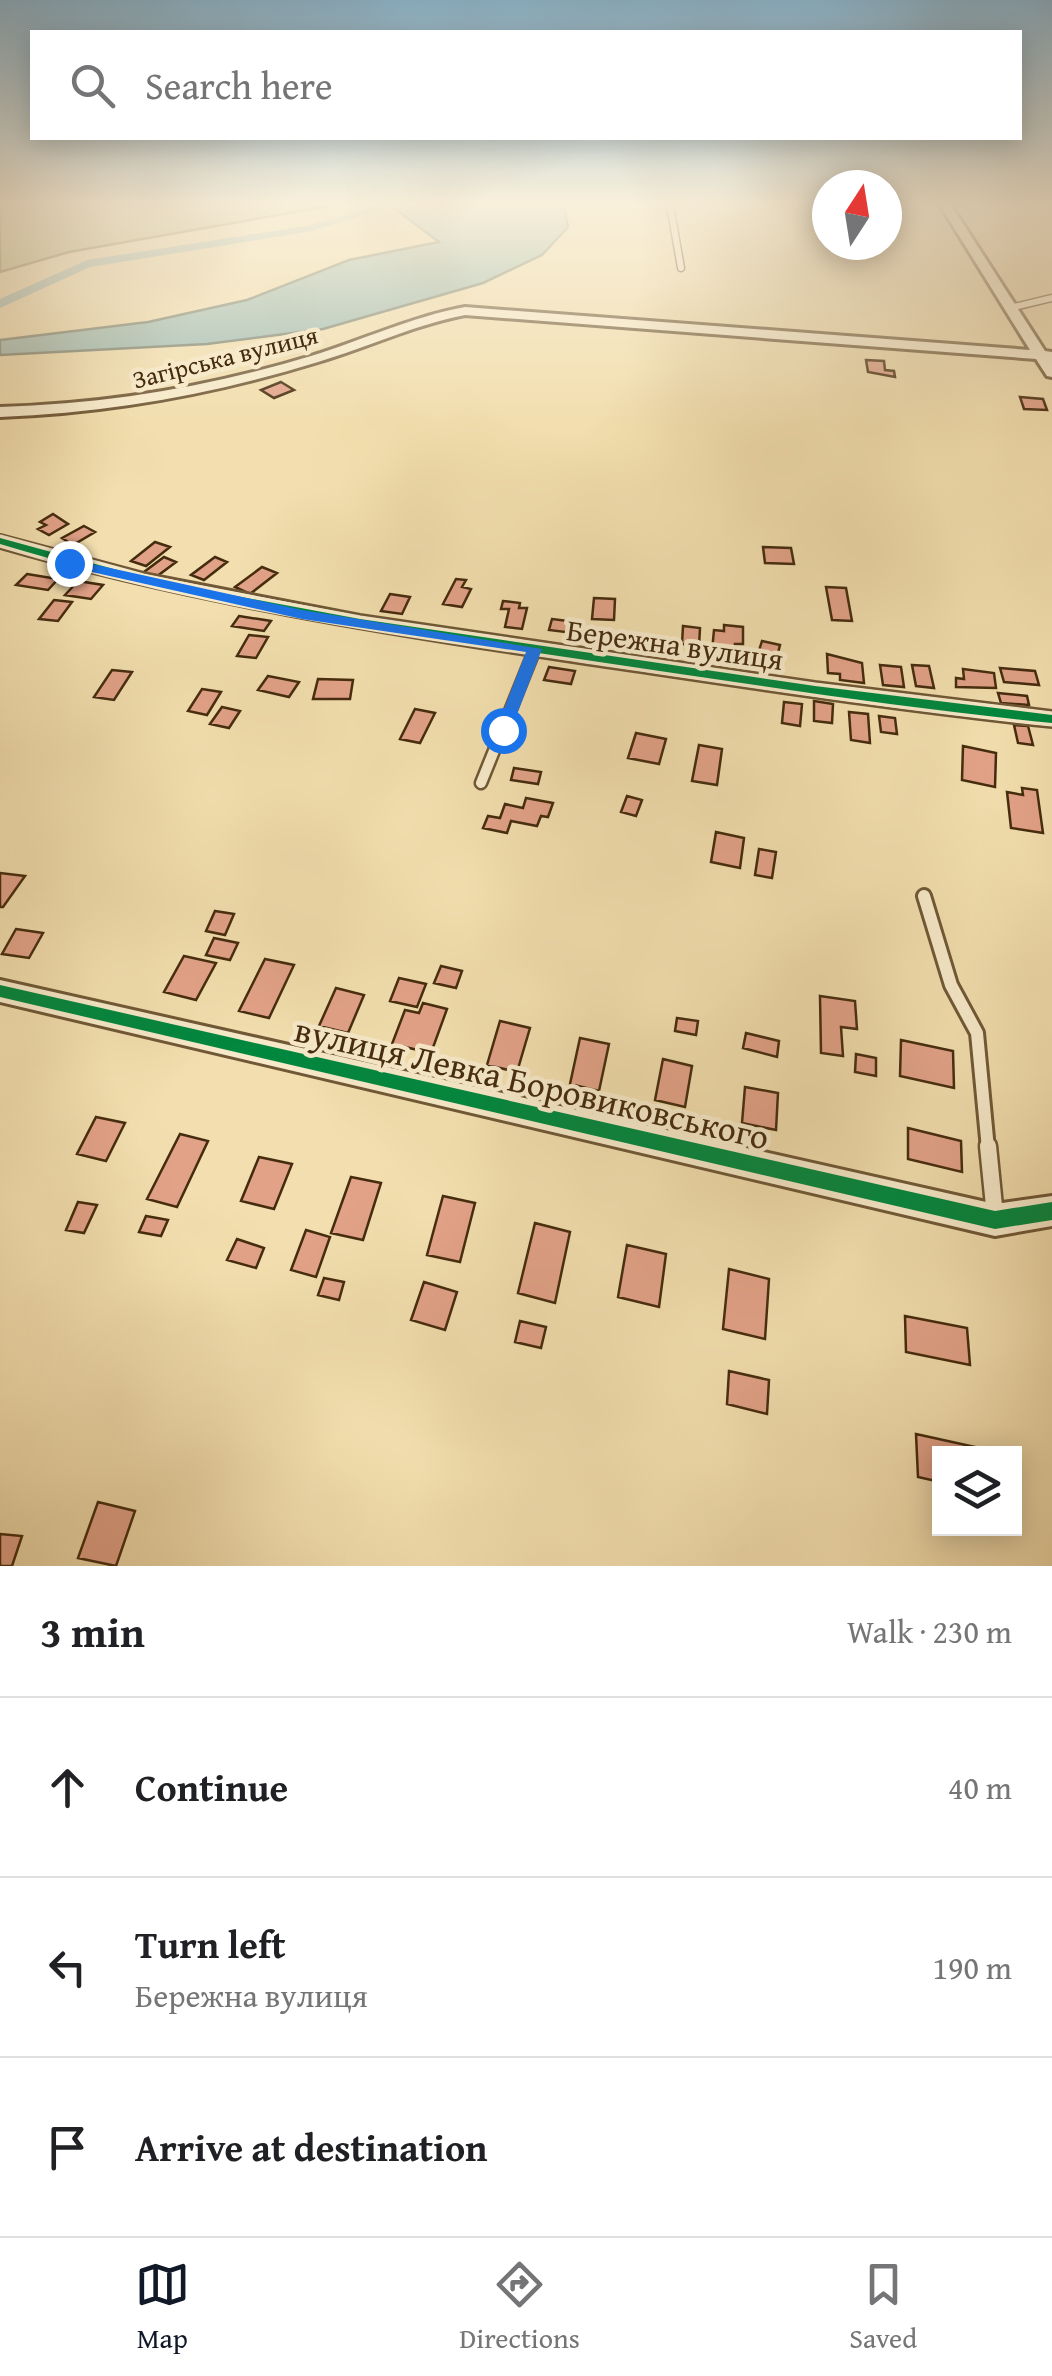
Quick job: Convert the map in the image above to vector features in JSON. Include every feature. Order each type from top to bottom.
[{"type":"street","points":[[995,278],[1047,356],[1052,373]]},
{"type":"street","name":"Загірська вулиця","points":[[0,412],[156,402],[327,355],[431,316],[465,312],[1047,356]]},
{"type":"street","name":"Бережна вулиця","points":[[0,541],[69,563],[302,615],[1052,718]]},
{"type":"street","name":"вулиця Левка Боровиковського","points":[[0,991],[996,1220],[1052,1210]]},
{"type":"lane","points":[[1014,307],[1052,298]]},
{"type":"lane","points":[[482,784],[534,649]]},
{"type":"lane","points":[[924,896],[951,985],[977,1033],[996,1220]]},
{"type":"water","points":[[303,278],[493,278],[323,329],[207,344],[0,355],[0,340],[148,322],[247,300]]},
{"type":"building","points":[[866,360],[884,361],[885,370],[894,371],[895,377],[868,372]]},
{"type":"building","points":[[281,382],[294,390],[274,398],[261,390]]},
{"type":"building","points":[[1020,397],[1043,399],[1047,410],[1024,409]]},
{"type":"building","points":[[53,514],[68,524],[49,535],[38,529],[46,525],[40,522]]},
{"type":"building","points":[[84,526],[95,532],[73,545],[62,538]]},
{"type":"building","points":[[155,542],[170,547],[146,566],[131,561]]},
{"type":"building","points":[[763,547],[791,548],[794,564],[765,563]]},
{"type":"building","points":[[164,557],[176,562],[156,577],[144,572]]},
{"type":"building","points":[[215,557],[227,562],[204,580],[191,575]]},
{"type":"building","points":[[262,567],[277,573],[250,594],[235,587]]},
{"type":"building","points":[[27,574],[58,579],[48,590],[16,585]]},
{"type":"building","points":[[456,579],[466,580],[462,587],[471,589],[462,607],[443,604]]},
{"type":"building","points":[[78,581],[103,585],[91,599],[65,595]]},
{"type":"building","points":[[826,587],[846,588],[852,621],[832,620]]},
{"type":"building","points":[[390,594],[410,597],[402,614],[381,611]]},
{"type":"building","points":[[594,598],[615,599],[614,620],[592,619]]},
{"type":"building","points":[[54,600],[72,602],[58,621],[39,619]]},
{"type":"building","points":[[503,601],[527,608],[522,629],[505,627],[509,609],[501,609]]},
{"type":"building","points":[[239,616],[271,621],[264,631],[232,626]]},
{"type":"building","points":[[552,619],[576,622],[573,633],[549,630]]},
{"type":"building","points":[[724,625],[743,627],[743,644],[735,644],[735,653],[712,651],[714,630],[724,631]]},
{"type":"building","points":[[683,626],[700,628],[699,646],[682,644]]},
{"type":"building","points":[[249,635],[268,637],[256,658],[237,656]]},
{"type":"building","points":[[762,641],[780,645],[776,661],[757,657]]},
{"type":"building","points":[[827,654],[862,663],[864,683],[840,680],[840,674],[828,673]]},
{"type":"building","points":[[880,665],[901,667],[904,687],[883,685]]},
{"type":"building","points":[[912,665],[929,666],[934,688],[916,686]]},
{"type":"building","points":[[549,667],[575,671],[571,684],[544,680]]},
{"type":"building","points":[[1000,668],[1035,671],[1039,685],[1004,682]]},
{"type":"building","points":[[963,669],[994,673],[996,688],[956,687],[956,678],[964,679]]},
{"type":"building","points":[[112,670],[132,672],[114,700],[94,697]]},
{"type":"building","points":[[268,676],[299,682],[289,697],[258,690]]},
{"type":"building","points":[[318,679],[353,680],[350,699],[313,699]]},
{"type":"building","points":[[202,689],[221,692],[207,715],[188,711]]},
{"type":"building","points":[[998,693],[1027,696],[1029,705],[1001,703]]},
{"type":"building","points":[[814,701],[833,704],[832,723],[814,721]]},
{"type":"building","points":[[784,702],[802,704],[800,726],[782,723]]},
{"type":"building","points":[[222,707],[240,711],[229,728],[210,724]]},
{"type":"building","points":[[415,709],[435,713],[420,743],[400,739]]},
{"type":"building","points":[[849,712],[868,714],[870,743],[851,740]]},
{"type":"building","points":[[879,716],[895,718],[897,734],[881,732]]},
{"type":"building","points":[[1014,725],[1028,726],[1033,745],[1018,743]]},
{"type":"building","points":[[636,733],[666,739],[659,764],[628,758]]},
{"type":"building","points":[[699,745],[722,749],[717,785],[692,781]]},
{"type":"building","points":[[963,746],[996,753],[995,787],[962,780]]},
{"type":"building","points":[[514,768],[541,772],[538,784],[511,780]]},
{"type":"building","points":[[1022,788],[1037,790],[1043,833],[1011,828],[1007,792],[1023,795]]},
{"type":"building","points":[[627,796],[642,800],[636,816],[621,812]]},
{"type":"building","points":[[526,798],[553,803],[548,817],[541,816],[537,826],[511,821],[507,833],[483,828],[488,816],[500,818],[505,804],[523,808]]},
{"type":"building","points":[[716,832],[744,838],[740,868],[711,862]]},
{"type":"building","points":[[759,849],[776,852],[772,878],[755,875]]},
{"type":"building","points":[[0,873],[25,876],[3,907],[0,907]]},
{"type":"building","points":[[215,911],[234,914],[225,935],[206,931]]},
{"type":"building","points":[[16,929],[43,933],[29,958],[2,954]]},
{"type":"building","points":[[214,938],[238,943],[230,960],[206,955]]},
{"type":"building","points":[[184,956],[216,963],[196,1000],[164,992]]},
{"type":"building","points":[[265,959],[294,965],[269,1018],[239,1011]]},
{"type":"building","points":[[441,966],[462,971],[456,988],[434,983]]},
{"type":"building","points":[[399,978],[426,984],[417,1007],[390,1001]]},
{"type":"building","points":[[336,988],[364,995],[348,1033],[319,1026]]},
{"type":"building","points":[[820,996],[855,1001],[857,1029],[841,1027],[843,1056],[821,1053]]},
{"type":"building","points":[[423,1003],[447,1009],[431,1053],[392,1044],[405,1010],[419,1013]]},
{"type":"building","points":[[677,1018],[698,1021],[696,1035],[675,1031]]},
{"type":"building","points":[[500,1021],[530,1028],[517,1072],[487,1065]]},
{"type":"building","points":[[746,1033],[779,1041],[777,1057],[743,1048]]},
{"type":"building","points":[[580,1038],[609,1044],[599,1091],[570,1084]]},
{"type":"building","points":[[901,1040],[953,1051],[954,1088],[900,1076]]},
{"type":"building","points":[[856,1054],[876,1058],[876,1076],[855,1072]]},
{"type":"building","points":[[663,1059],[692,1066],[685,1107],[655,1100]]},
{"type":"building","points":[[745,1087],[778,1093],[776,1130],[742,1123]]},
{"type":"building","points":[[96,1117],[125,1123],[106,1161],[77,1154]]},
{"type":"building","points":[[908,1128],[961,1141],[962,1172],[908,1159]]},
{"type":"building","points":[[180,1134],[208,1141],[177,1207],[147,1199]]},
{"type":"building","points":[[259,1157],[292,1164],[274,1209],[241,1201]]},
{"type":"building","points":[[351,1177],[381,1183],[363,1240],[331,1233]]},
{"type":"building","points":[[443,1196],[475,1203],[460,1262],[427,1255]]},
{"type":"building","points":[[78,1202],[97,1205],[84,1233],[66,1230]]},
{"type":"building","points":[[146,1216],[168,1220],[161,1236],[139,1232]]},
{"type":"building","points":[[535,1223],[570,1232],[555,1303],[518,1293]]},
{"type":"building","points":[[306,1230],[330,1237],[316,1277],[291,1270]]},
{"type":"building","points":[[237,1239],[264,1248],[256,1268],[227,1260]]},
{"type":"building","points":[[627,1245],[666,1254],[659,1307],[618,1297]]},
{"type":"building","points":[[729,1269],[769,1279],[765,1339],[723,1329]]},
{"type":"building","points":[[324,1278],[344,1282],[339,1300],[318,1295]]},
{"type":"building","points":[[424,1282],[457,1292],[445,1330],[411,1320]]},
{"type":"building","points":[[905,1316],[967,1328],[970,1365],[906,1352]]},
{"type":"building","points":[[520,1321],[546,1327],[541,1348],[515,1342]]},
{"type":"building","points":[[729,1371],[769,1380],[767,1414],[727,1404]]},
{"type":"building","points":[[916,1434],[970,1446],[932,1446],[932,1480],[918,1477]]},
{"type":"building","points":[[98,1502],[135,1511],[116,1566],[78,1558]]},
{"type":"building","points":[[0,1534],[22,1536],[12,1566],[0,1566]]},
{"type":"waterway","points":[[0,304],[56,278]]},
{"type":"cycle path","points":[[0,541],[143,580],[360,622],[815,690],[1052,719]]},
{"type":"cycle path","points":[[0,991],[995,1220],[1052,1211]]},
{"type":"route","points":[[69,563],[302,615],[534,649],[503,730]]}]
